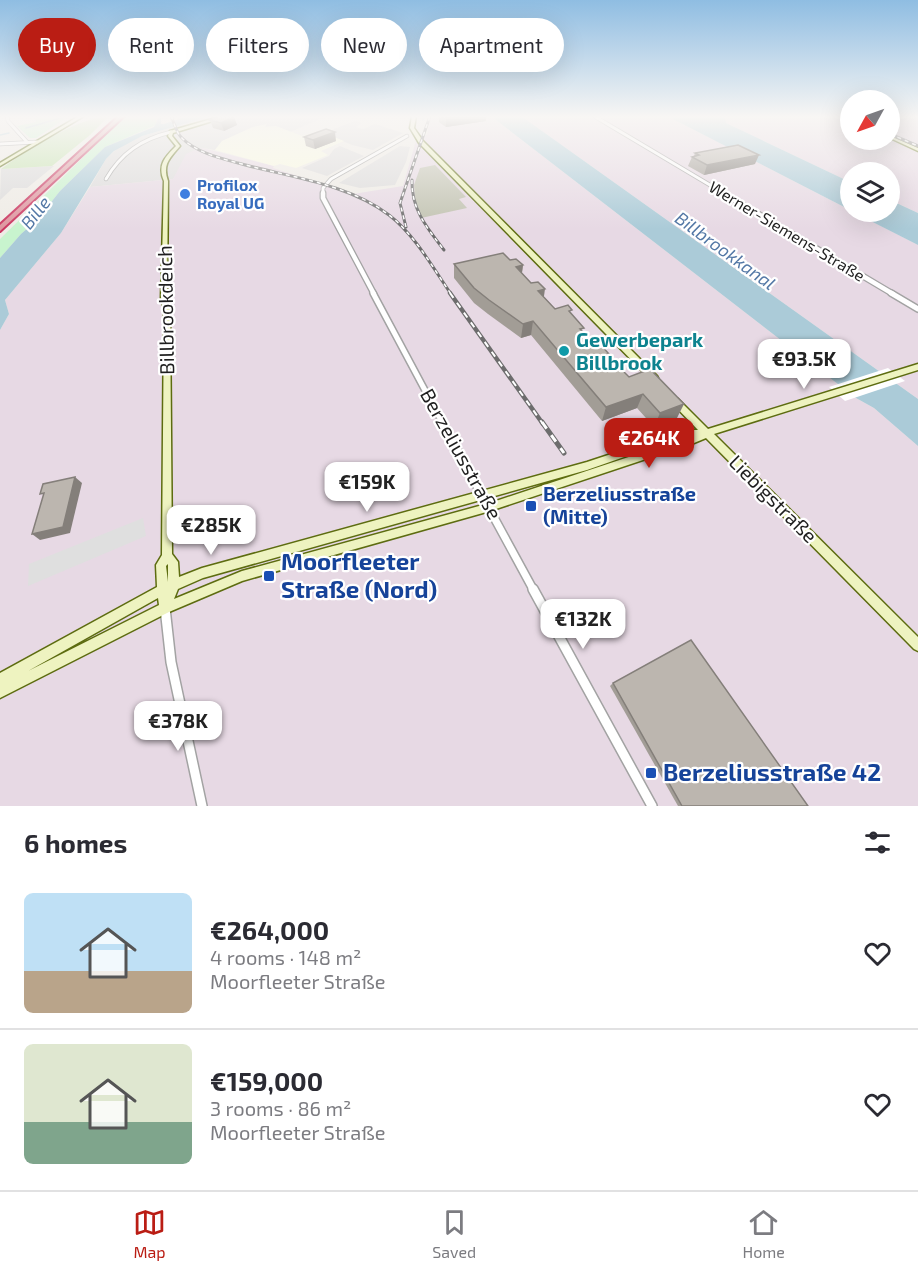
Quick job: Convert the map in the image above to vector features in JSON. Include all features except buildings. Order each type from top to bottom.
[{"type":"highway","points":[[0,221],[74,154]]},
{"type":"highway","points":[[0,229],[81,154]]},
{"type":"main road","points":[[0,165],[18,154]]},
{"type":"main road","name":"Billbrookdeich","points":[[165,608],[168,587],[161,564],[167,556],[167,318],[164,299],[166,181],[163,171],[166,158],[170,154]]},
{"type":"main road","name":"Liebigstraße","points":[[432,154],[918,645]]},
{"type":"main road","points":[[0,692],[165,608],[269,566],[490,507],[691,441],[706,433],[918,367]]},
{"type":"main road","points":[[0,680],[168,587],[202,573],[413,515],[483,493],[588,466],[684,433],[706,433]]},
{"type":"street","points":[[106,179],[113,165],[124,154]]},
{"type":"street","name":"Berzeliusstraße","points":[[375,154],[338,174],[326,184],[322,195],[438,414],[652,806]]},
{"type":"street","name":"Werner-Siemens-Straße","points":[[657,154],[918,309]]},
{"type":"street","name":"Billbrookdeich","points":[[165,608],[171,662],[202,806]]},
{"type":"shaded area","points":[[112,154],[198,154],[173,179],[90,187],[106,159]]},
{"type":"shaded area","points":[[187,154],[225,154],[274,166],[273,168],[353,194],[403,186],[412,154],[540,154],[856,398],[874,408],[918,446],[918,806],[0,806],[0,330],[9,314],[5,300],[61,233],[90,187],[173,179]]},
{"type":"shaded area","points":[[228,154],[328,155],[296,168],[280,164],[274,166]]},
{"type":"shaded area","points":[[331,154],[358,154],[364,156],[327,176],[302,168]]},
{"type":"shaded area","points":[[387,154],[408,154],[395,185],[360,188],[339,183]]},
{"type":"shaded area","points":[[574,154],[740,154],[840,205],[840,222],[873,222],[918,245],[918,399]]},
{"type":"shaded area","points":[[790,154],[918,154],[918,213],[900,205],[900,162],[840,162],[840,177]]},
{"type":"shaded area","points":[[435,165],[466,197],[459,199],[467,208],[421,218],[415,201],[414,185],[420,168]]},
{"type":"shaded area","points":[[54,166],[27,188],[13,188],[0,200],[1,169]]},
{"type":"shaded area","points":[[143,518],[146,536],[28,586],[29,564]]},
{"type":"green space","points":[[23,154],[67,154],[52,166],[1,169]]},
{"type":"green space","points":[[87,154],[98,154],[60,191],[37,220],[0,258],[0,239]]},
{"type":"water","points":[[98,154],[111,154],[61,233],[5,300],[9,314],[0,330],[0,258],[37,220],[60,191]]},
{"type":"water","points":[[540,154],[574,154],[918,399],[918,446],[874,408],[856,398]]},
{"type":"water","points":[[740,154],[790,154],[840,177],[840,205]]},
{"type":"water","points":[[900,205],[918,213],[918,245],[873,222],[900,222]]},
{"type":"pier","points":[[888,368],[905,381],[845,401],[829,387]]},
{"type":"railway","points":[[208,154],[336,188],[373,204],[407,232],[451,294]]},
{"type":"railway","points":[[406,227],[400,203],[417,154]]},
{"type":"railway","points":[[412,180],[417,209],[426,226],[444,250]]},
{"type":"railway","points":[[450,293],[543,424]]},
{"type":"railway","points":[[542,422],[564,453]]},
{"type":"place","name":"Profilox Royal UG","points":[[185,194]]},
{"type":"place","name":"Gewerbepark Billbrook","points":[[564,351]]},
{"type":"place","name":"Berzeliusstraße (Mitte)","points":[[531,506]]},
{"type":"place","name":"Moorfleeter Straße (Nord)","points":[[269,576]]},
{"type":"place","name":"Berzeliusstraße 42","points":[[651,773]]},
{"type":"water label","name":"Bille","points":[[36,213]]},
{"type":"water label","name":"Billbrookkanal","points":[[725,251]]}]
